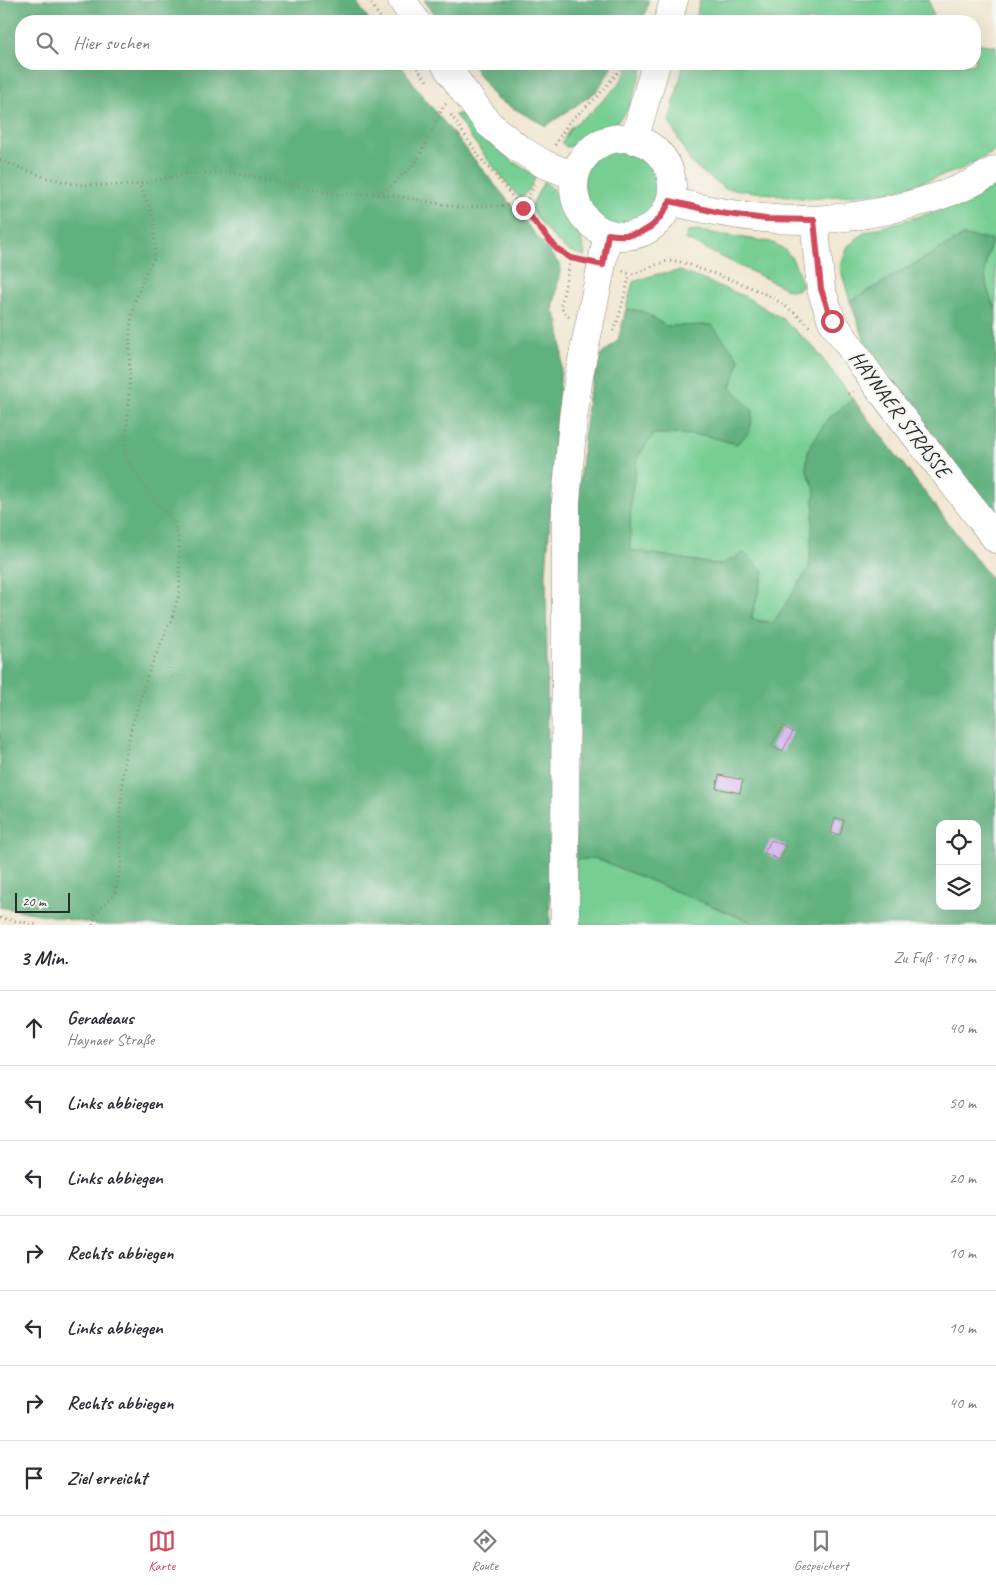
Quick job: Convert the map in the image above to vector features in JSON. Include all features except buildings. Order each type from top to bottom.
[{"type":"street","points":[[402,0],[412,15]]},
{"type":"street","points":[[670,15],[674,0]]},
{"type":"street","points":[[634,140],[654,70]]},
{"type":"street","points":[[437,74],[449,98],[489,124],[518,148],[544,164],[575,176]]},
{"type":"street","points":[[622,138],[634,140],[647,144],[666,163],[672,188],[670,201],[663,215],[653,226],[639,234],[624,236],[608,234],[590,224],[578,207],[574,192],[575,176],[587,154],[597,146],[609,140],[622,138]]},
{"type":"street","points":[[670,201],[720,213],[766,219],[814,220],[903,207],[960,188],[996,170]]},
{"type":"street","name":"HAYNAER STRASSE","points":[[814,220],[821,289],[832,321],[872,379],[996,539]]},
{"type":"street","points":[[565,925],[566,502],[572,429],[580,374],[608,234]]},
{"type":"path","points":[[368,0],[379,15]]},
{"type":"path","points":[[523,208],[529,199],[544,164],[569,122],[597,97],[620,70]]},
{"type":"path","points":[[363,194],[388,190],[417,161],[449,98]]},
{"type":"path","points":[[449,98],[481,159],[557,249],[571,258],[603,265],[630,274],[668,261],[678,261],[752,287],[798,314],[815,332]]},
{"type":"path","points":[[0,160],[47,178],[81,186],[140,184],[181,176],[226,172],[335,194],[394,196],[464,208],[520,204]]},
{"type":"path","points":[[93,925],[95,915],[115,892],[121,864],[120,813],[124,763],[131,730],[149,671],[172,618],[180,591],[179,541],[174,522],[153,498],[126,459],[124,443],[129,406],[130,327],[134,304],[145,274],[155,257],[154,219],[140,184]]},
{"type":"path","points":[[0,918],[38,925]]},
{"type":"green space","points":[[0,0],[355,0],[366,15],[15,15],[15,70],[404,70],[421,94],[561,266],[553,310],[559,322],[562,354],[546,573],[550,925],[100,925],[0,907]]},
{"type":"green space","points":[[424,0],[649,0],[644,15],[435,15]]},
{"type":"green space","points":[[700,0],[929,0],[933,15],[696,15]]},
{"type":"green space","points":[[981,44],[996,46],[996,151],[959,170],[895,191],[809,199],[724,188],[691,163],[669,121],[682,70],[981,70]]},
{"type":"green space","points":[[475,70],[610,70],[597,91],[546,126],[496,99]]},
{"type":"green space","points":[[628,70],[642,70],[632,100],[622,117],[605,129],[572,146],[566,147],[562,143],[570,128],[591,112],[618,85]]},
{"type":"green space","points":[[463,113],[496,148],[536,176],[530,189],[525,194],[519,197],[486,157],[455,115]]},
{"type":"green space","points":[[626,142],[642,145],[661,161],[665,168],[668,184],[665,200],[649,219],[642,223],[626,226],[610,223],[591,207],[587,200],[584,184],[587,168],[603,149],[610,145]]},
{"type":"green space","points":[[544,181],[560,197],[574,222],[585,256],[569,251],[559,243],[534,213],[531,207]]},
{"type":"green space","points":[[996,186],[996,308],[991,300],[985,273],[992,239],[963,236],[850,301],[840,267],[848,246],[865,232],[944,209]]},
{"type":"green space","points":[[699,231],[770,242],[778,245],[792,259],[803,285],[797,290],[789,290],[685,239],[688,232]]},
{"type":"green space","points":[[963,236],[992,239],[985,273],[989,294],[996,308],[996,518],[867,347],[850,301]]},
{"type":"green space","points":[[680,271],[744,296],[783,319],[815,349],[853,399],[827,420],[806,468],[815,490],[809,568],[773,623],[751,619],[764,572],[629,550],[631,497],[638,456],[655,433],[703,435],[737,444],[731,387],[712,325],[666,326],[642,311],[626,309],[633,282],[657,274]]},
{"type":"green space","points":[[626,309],[642,311],[666,326],[712,325],[740,360],[731,387],[753,411],[750,432],[737,444],[703,435],[654,434],[638,456],[631,497],[630,550],[719,565],[744,553],[764,571],[751,619],[773,623],[809,568],[815,490],[806,468],[808,449],[827,420],[853,399],[996,585],[996,925],[758,925],[595,858],[576,860],[573,549],[588,397],[600,356],[618,340]]},
{"type":"green space","points":[[595,858],[758,925],[575,925],[576,860]]},
{"type":"route","points":[[523,208],[557,249],[571,258],[603,265],[608,234],[624,236],[639,234],[653,226],[663,215],[670,201],[720,213],[766,219],[814,220],[821,289],[832,321]]}]
